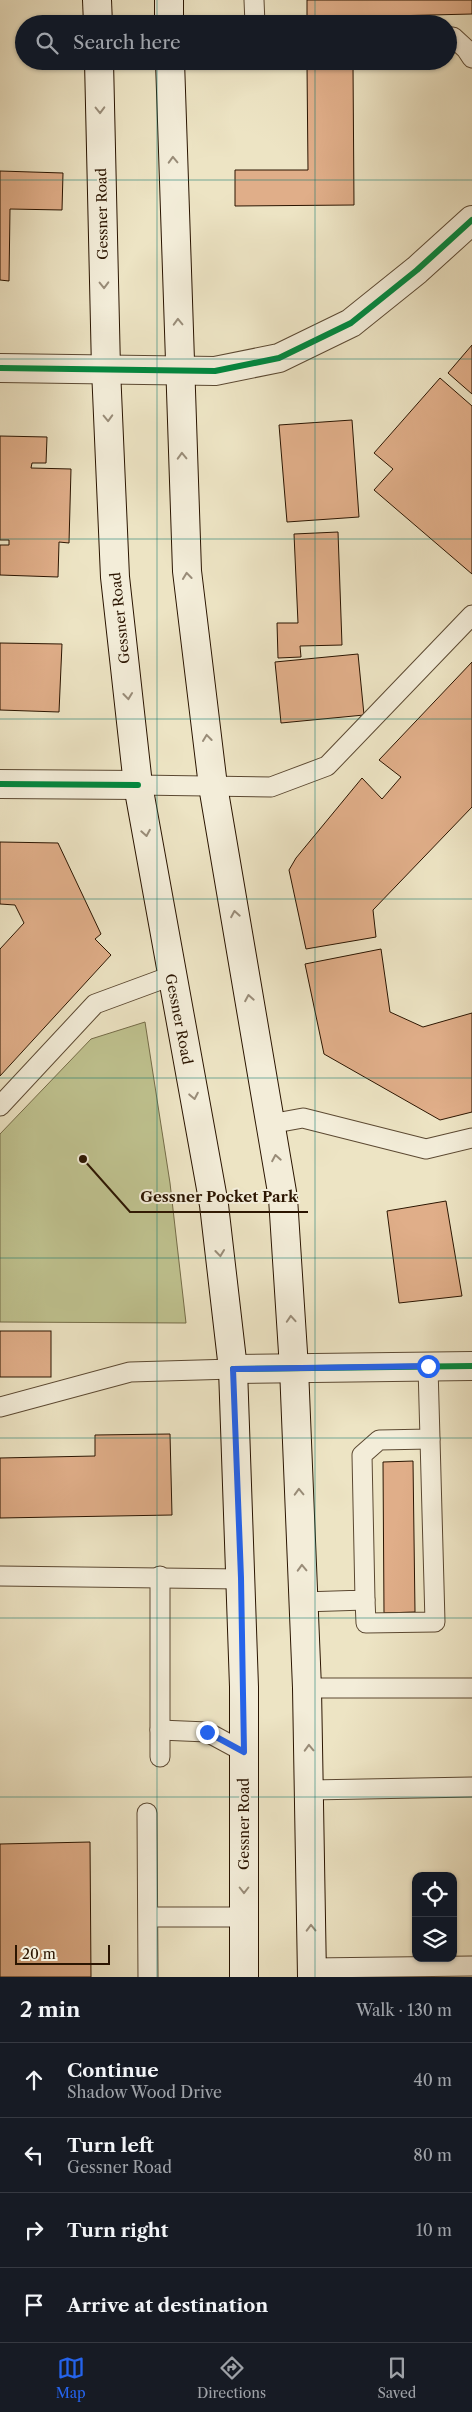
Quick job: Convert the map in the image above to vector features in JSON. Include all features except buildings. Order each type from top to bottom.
[{"type":"main road","points":[[97,0],[98,15]]},
{"type":"main road","points":[[169,0],[169,15]]},
{"type":"main road","name":"Gessner Road","points":[[99,70],[106,369],[115,577],[138,785],[171,976],[214,1205],[233,1369],[241,1578],[244,1752],[244,1977]]},
{"type":"main road","points":[[170,70],[187,571],[213,786],[283,1198],[294,1368],[307,1688],[312,1972]]},
{"type":"main road","points":[[0,368],[215,372],[279,358],[351,323],[417,270],[472,220]]},
{"type":"main road","points":[[0,784],[138,785]]},
{"type":"main road","points":[[233,1369],[472,1366]]},
{"type":"lane","points":[[254,0],[255,15]]},
{"type":"lane","points":[[457,41],[472,58]]},
{"type":"lane","points":[[138,785],[271,787],[327,766],[472,616]]},
{"type":"lane","points":[[0,1106],[95,1004],[171,976]]},
{"type":"lane","points":[[270,1124],[303,1118],[426,1149],[472,1138]]},
{"type":"lane","points":[[428,1366],[430,1439],[435,1622],[366,1623],[362,1455],[379,1440],[430,1439]]},
{"type":"lane","points":[[0,1407],[130,1372],[233,1369]]},
{"type":"lane","points":[[0,1576],[241,1578]]},
{"type":"lane","points":[[160,1576],[160,1757]]},
{"type":"lane","points":[[303,1602],[365,1600]]},
{"type":"lane","points":[[307,1688],[472,1688]]},
{"type":"lane","points":[[160,1730],[207,1732],[244,1752]]},
{"type":"lane","points":[[310,1790],[472,1787]]},
{"type":"lane","points":[[147,1813],[148,1977]]},
{"type":"lane","points":[[149,1917],[244,1917]]},
{"type":"lane","points":[[312,1972],[472,1966]]},
{"type":"green space","points":[[145,1022],[170,1183],[186,1323],[0,1322],[0,1134],[91,1039]]},
{"type":"cycle path","points":[[0,368],[215,371],[279,358],[351,323],[417,270],[472,220]]},
{"type":"cycle path","points":[[0,784],[138,785]]},
{"type":"cycle path","points":[[233,1369],[472,1366]]},
{"type":"place","name":"Gessner Pocket Park","points":[[83,1159]]},
{"type":"route","points":[[207,1732],[244,1752],[241,1578],[233,1369],[428,1366]]}]
